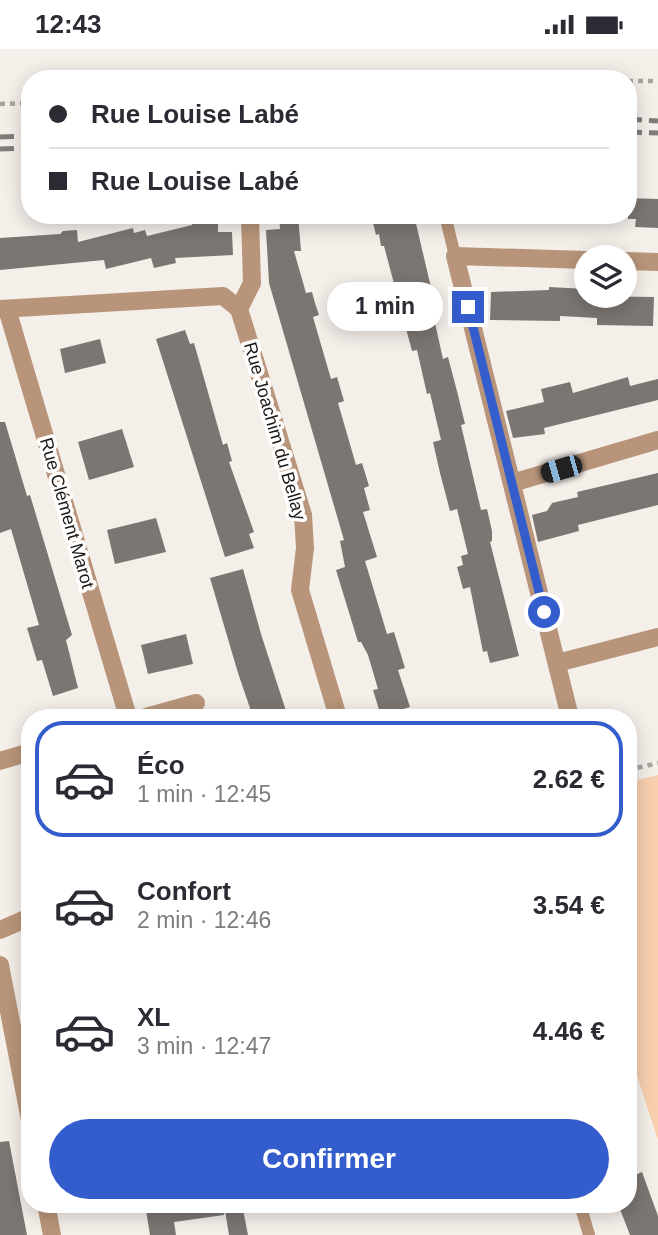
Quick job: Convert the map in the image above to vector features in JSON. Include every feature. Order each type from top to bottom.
[{"type":"street","points":[[239,309],[252,283],[250,224]]},
{"type":"street","points":[[568,709],[455,256],[574,260]]},
{"type":"street","points":[[637,261],[658,262]]},
{"type":"street","name":"Rue Clément Marot","points":[[126,709],[3,309],[223,296],[239,309]]},
{"type":"street","name":"Rue Joachim du Bellay","points":[[239,309],[303,515],[305,548],[300,590],[336,709]]},
{"type":"street","points":[[512,483],[658,440]]},
{"type":"street","points":[[557,663],[658,637]]},
{"type":"street","points":[[175,709],[196,703]]},
{"type":"street","points":[[0,761],[21,755]]},
{"type":"street","points":[[0,930],[21,920]]},
{"type":"street","points":[[0,965],[21,1074]]},
{"type":"street","points":[[48,1213],[52,1235]]},
{"type":"lane","points":[[448,224],[455,256]]},
{"type":"lane","points":[[583,1213],[589,1235]]},
{"type":"path","points":[[637,81],[658,81]]},
{"type":"path","points":[[0,104],[21,103]]},
{"type":"path","points":[[637,768],[658,763]]},
{"type":"shaded area","points":[[658,775],[658,1140],[637,1076],[637,780]]},
{"type":"building","points":[[637,198],[658,199],[658,228],[635,227]]},
{"type":"building","points":[[218,224],[218,232],[232,232],[233,255],[175,258],[176,263],[154,268],[151,258],[106,269],[104,260],[0,270],[0,238],[60,234],[63,231],[77,230],[78,242],[133,228],[134,233],[145,230],[147,236],[192,225]]},
{"type":"building","points":[[280,224],[299,224],[301,251],[294,251],[306,293],[312,292],[319,315],[313,317],[331,379],[337,377],[344,401],[338,403],[356,465],[362,463],[369,486],[364,488],[370,510],[363,512],[377,557],[365,561],[387,634],[394,632],[405,668],[398,670],[410,707],[404,709],[379,709],[373,690],[378,689],[368,655],[361,642],[358,642],[336,570],[345,567],[340,541],[344,540],[269,283],[266,230],[280,229]]},
{"type":"building","points":[[373,224],[416,224],[437,313],[433,314],[443,359],[448,357],[458,395],[465,424],[461,425],[481,510],[487,509],[492,531],[490,542],[519,656],[490,663],[487,651],[483,652],[470,587],[463,589],[457,567],[463,565],[461,556],[468,554],[457,509],[450,511],[440,473],[433,442],[441,440],[430,393],[427,394],[417,350],[412,351],[384,246],[381,246],[379,234],[376,235]]},
{"type":"building","points":[[549,287],[574,288],[574,308],[637,308],[637,297],[654,297],[653,326],[597,325],[597,318],[560,316],[560,321],[490,320],[491,292],[549,290]]},
{"type":"building","points":[[185,330],[190,344],[194,343],[223,445],[227,443],[232,461],[229,462],[254,532],[249,534],[254,548],[225,557],[156,339]]},
{"type":"building","points":[[100,339],[106,363],[65,373],[60,349]]},
{"type":"building","points":[[628,377],[630,386],[658,379],[658,400],[544,428],[545,434],[513,438],[506,411],[544,402],[541,389],[570,382],[573,393]]},
{"type":"building","points":[[0,422],[5,422],[27,496],[30,495],[72,635],[66,640],[78,688],[53,696],[42,660],[37,661],[27,628],[39,625],[11,529],[0,533]]},
{"type":"building","points":[[122,429],[134,467],[89,480],[78,442]]},
{"type":"building","points":[[658,473],[658,505],[578,525],[579,531],[538,542],[532,515],[547,511],[552,503],[578,497],[577,492]]},
{"type":"building","points":[[156,518],[166,552],[115,564],[107,530]]},
{"type":"building","points":[[243,569],[285,709],[250,709],[210,578]]},
{"type":"building","points":[[186,634],[193,664],[148,674],[141,645]]},
{"type":"building","points":[[9,1141],[27,1235],[0,1235],[0,1142]]},
{"type":"building","points":[[642,1172],[658,1216],[658,1235],[630,1235],[621,1213],[637,1213],[637,1174]]},
{"type":"building","points":[[146,1213],[224,1213],[174,1222],[176,1235],[150,1235]]},
{"type":"building","points":[[225,1213],[244,1213],[248,1235],[229,1235]]},
{"type":"railway","points":[[637,120],[658,121]]},
{"type":"railway","points":[[637,132],[658,133]]},
{"type":"railway","points":[[0,137],[21,136]]},
{"type":"railway","points":[[0,149],[21,148]]},
{"type":"route","points":[[468,307],[544,612]]}]
